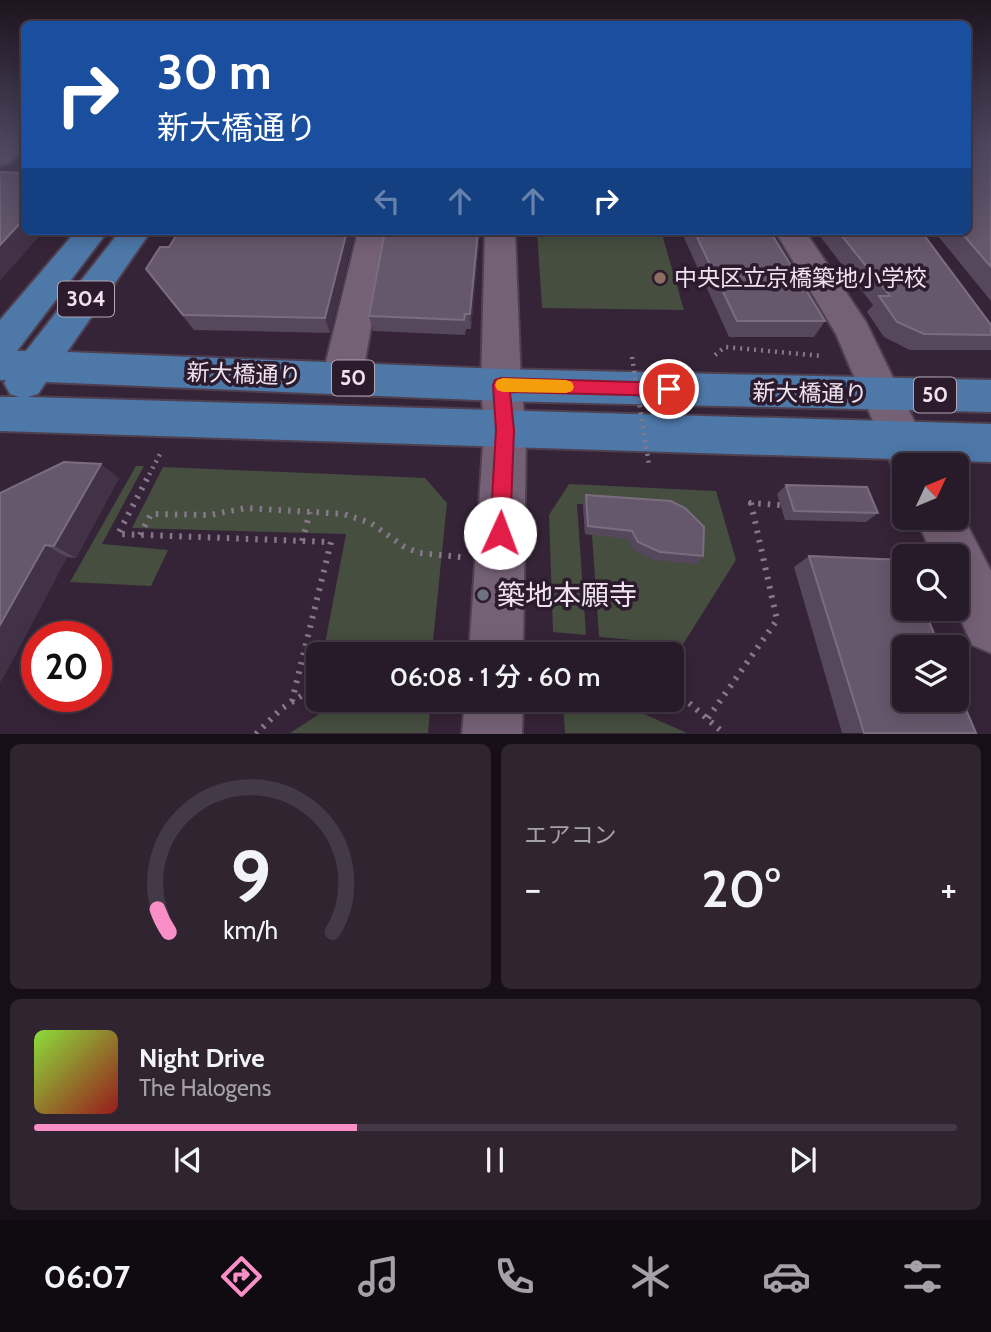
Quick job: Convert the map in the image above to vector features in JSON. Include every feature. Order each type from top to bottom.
[{"type":"main road","name":"304","points":[[0,346],[90,235]]},
{"type":"main road","name":"304","points":[[1,415],[18,366],[133,235]]},
{"type":"main road","name":"新大橋通り","points":[[18,366],[501,385],[991,396]]},
{"type":"main road","name":"新大橋通り","points":[[1,415],[505,430],[892,453]]},
{"type":"main road","name":"新大橋通り","points":[[916,453],[991,443]]},
{"type":"street","points":[[342,378],[372,235]]},
{"type":"street","points":[[496,642],[505,430],[501,385],[500,235]]},
{"type":"street","points":[[792,235],[853,332],[909,453]]},
{"type":"street","points":[[945,530],[991,626]]},
{"type":"street","points":[[492,733],[493,712]]},
{"type":"path","points":[[710,355],[718,355],[725,347],[822,356]]},
{"type":"path","points":[[632,357],[649,466]]},
{"type":"path","points":[[160,454],[118,534],[331,542],[292,701]]},
{"type":"path","points":[[708,718],[776,620],[751,503],[780,505]]},
{"type":"path","points":[[140,535],[151,514],[210,515],[246,508],[344,514],[364,520],[411,550],[426,555],[499,559]]},
{"type":"path","points":[[302,541],[310,512]]},
{"type":"path","points":[[256,733],[292,701],[306,692]]},
{"type":"path","points":[[684,703],[708,718],[724,733]]},
{"type":"green space","points":[[537,235],[662,235],[684,310],[542,308]]},
{"type":"green space","points":[[136,466],[144,466],[102,544],[168,550],[151,586],[70,582]]},
{"type":"green space","points":[[163,467],[425,478],[447,503],[433,641],[325,642],[346,534],[132,528]]},
{"type":"green space","points":[[569,484],[716,491],[736,560],[684,643],[599,637],[592,535],[585,534],[583,504],[577,504],[586,635],[553,632],[549,515]]},
{"type":"green space","points":[[322,712],[430,712],[428,733],[290,733]]},
{"type":"green space","points":[[564,712],[644,714],[687,733],[565,733]]},
{"type":"building","points":[[0,176],[21,176],[21,222],[0,245]]},
{"type":"building","points":[[971,176],[991,176],[991,267],[963,235],[971,235]]},
{"type":"building","points":[[176,235],[346,235],[325,318],[183,315],[146,269],[160,247],[169,247]]},
{"type":"building","points":[[384,235],[478,235],[470,314],[465,314],[464,320],[369,316]]},
{"type":"building","points":[[696,235],[772,235],[825,321],[737,321]]},
{"type":"building","points":[[841,235],[924,235],[991,325],[991,335],[924,334],[897,322],[879,296],[890,296]]},
{"type":"building","points":[[64,462],[101,464],[54,546],[45,545],[0,625],[0,493]]},
{"type":"building","points":[[786,485],[867,487],[878,513],[794,511]]},
{"type":"building","points":[[586,495],[671,501],[685,508],[704,527],[703,556],[660,552],[638,542],[632,531],[588,526]]},
{"type":"building","points":[[809,556],[892,559],[892,621],[929,621],[935,635],[892,635],[892,712],[967,712],[976,733],[864,733]]},
{"type":"slow traffic","points":[[503,385],[566,387]]},
{"type":"place","name":"中央区立京橋築地小学校","points":[[660,278]]},
{"type":"place","name":"築地本願寺","points":[[483,595]]},
{"type":"route","points":[[500,533],[505,430],[501,385],[669,389]]}]
